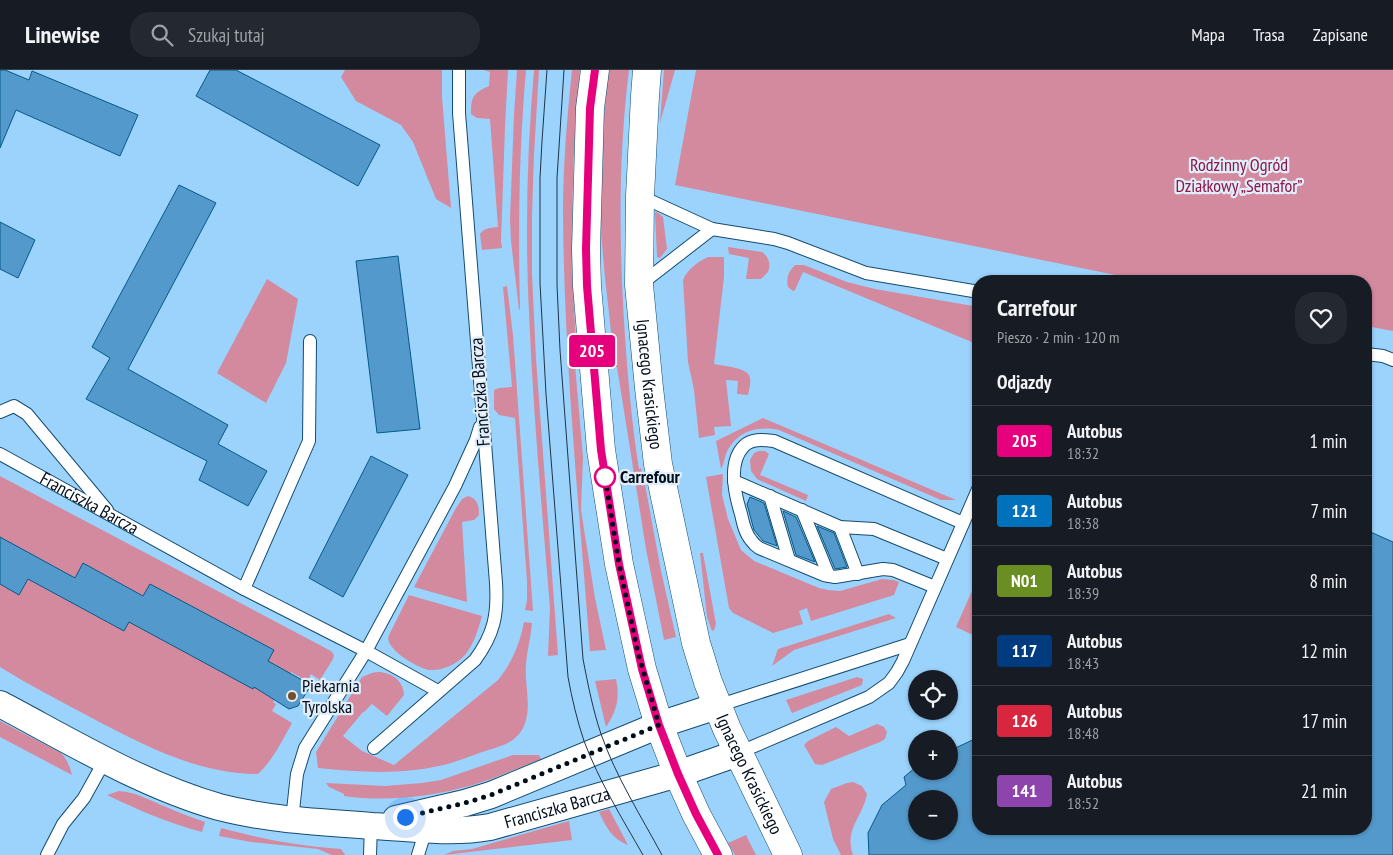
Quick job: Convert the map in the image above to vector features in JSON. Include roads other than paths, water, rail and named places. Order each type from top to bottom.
[{"type":"main road","points":[[595,70],[590,108],[586,258],[601,450],[619,564],[638,653],[659,725],[678,774],[696,814],[718,855]]},
{"type":"main road","name":"Ignacego Krasickiego","points":[[647,70],[644,96],[640,196],[640,285],[658,464],[696,642],[708,682],[738,753],[788,855]]},
{"type":"street","name":"Franciszka Barcza","points":[[0,704],[105,760],[159,786],[219,807],[258,816],[292,820],[428,830],[469,831],[490,827],[678,774],[738,753]]},
{"type":"street","name":"Franciszka Barcza","points":[[371,826],[491,795],[659,725],[717,706]]},
{"type":"lane","name":"Franciszka Barcza","points":[[374,748],[475,660],[485,646],[492,631],[496,614],[496,583],[459,113],[459,70]]},
{"type":"lane","points":[[640,196],[712,230],[774,239],[866,273],[972,291]]},
{"type":"lane","points":[[640,285],[712,230]]},
{"type":"lane","points":[[244,589],[309,441],[310,341]]},
{"type":"lane","points":[[1372,355],[1393,360]]},
{"type":"lane","points":[[0,412],[14,406],[27,414],[112,515]]},
{"type":"lane","points":[[292,820],[297,774],[305,748],[366,651],[455,486],[476,440],[482,418]]},
{"type":"lane","points":[[935,587],[893,570],[882,569],[835,577],[828,576],[759,548],[751,541],[746,532],[735,495],[736,463],[744,446],[754,441],[774,441],[963,523]]},
{"type":"lane","name":"Franciszka Barcza","points":[[0,454],[244,589],[366,651],[438,691]]},
{"type":"lane","points":[[734,481],[840,527],[874,529],[947,559]]},
{"type":"lane","points":[[770,496],[789,560]]},
{"type":"lane","points":[[738,753],[869,696],[889,682],[897,672],[910,644],[972,503]]},
{"type":"lane","points":[[802,510],[828,576]]},
{"type":"lane","points":[[840,527],[858,574]]},
{"type":"lane","points":[[717,706],[910,644]]},
{"type":"lane","points":[[47,855],[63,824],[84,798],[105,760]]},
{"type":"lane","points":[[370,855],[371,826]]},
{"type":"lane","points":[[418,855],[428,830]]},
{"type":"tram line","points":[[547,70],[540,178],[540,283],[546,394],[568,677],[579,725],[590,756],[611,799],[643,855]]},
{"type":"tram line","points":[[564,70],[557,178],[557,285],[560,350],[583,659],[596,716],[607,750],[629,796],[662,855]]},
{"type":"place","name":"Carrefour","points":[[605,477]]},
{"type":"place","name":"Piekarnia Tyrolska","points":[[292,696]]},
{"type":"park label","name":"Rodzinny Ogród Działkowy „Semafor”","points":[[1239,175]]}]
